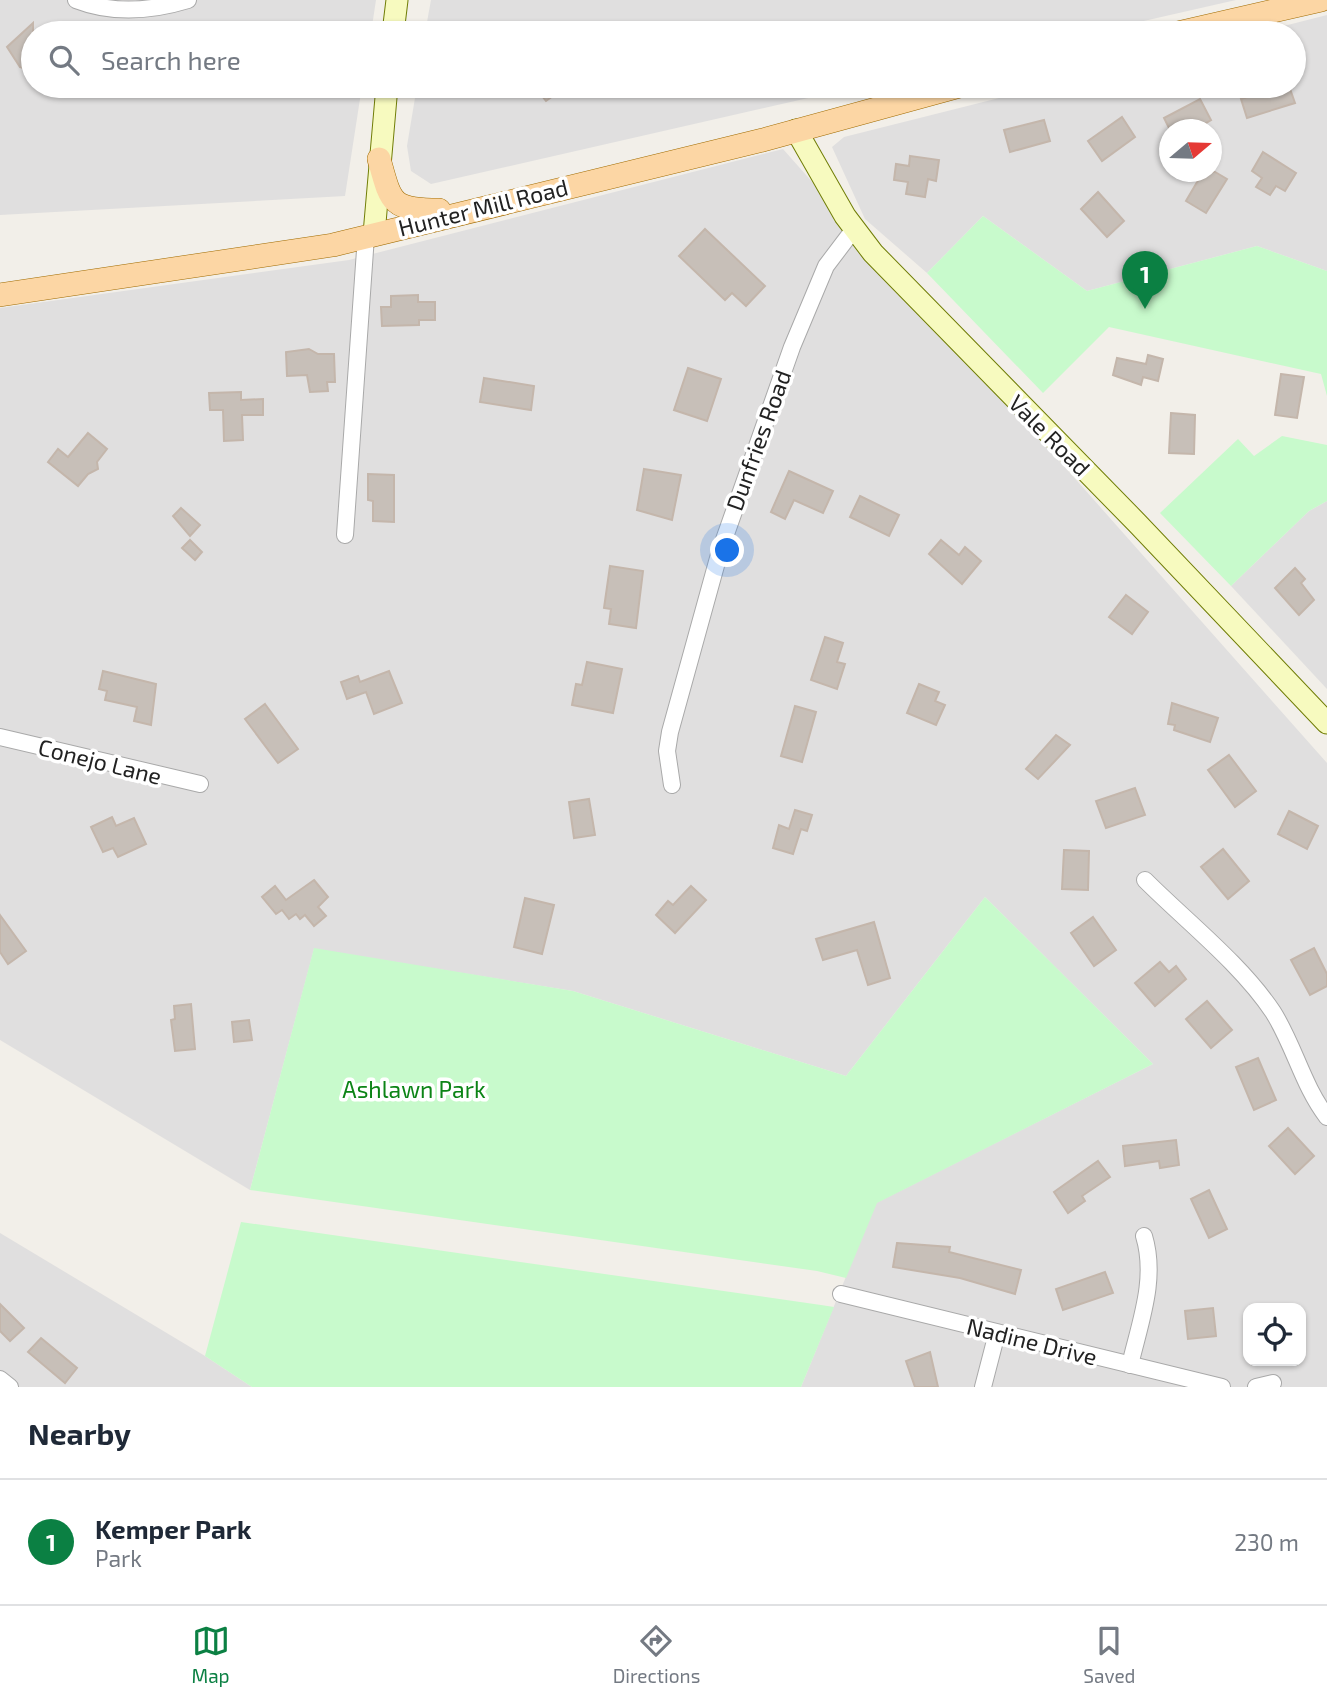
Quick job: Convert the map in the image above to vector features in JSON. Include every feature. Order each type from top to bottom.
[{"type":"main road","points":[[394,21],[397,0]]},
{"type":"main road","points":[[1230,21],[1321,0]]},
{"type":"main road","points":[[370,235],[386,98]]},
{"type":"main road","name":"Hunter Mill Road","points":[[0,295],[155,274],[333,244],[915,98]]},
{"type":"main road","name":"Vale Road","points":[[796,130],[854,229],[903,285],[1138,523],[1327,723]]},
{"type":"main road","points":[[379,159],[387,186],[402,207],[470,210]]},
{"type":"street","points":[[76,0],[119,9],[145,9],[188,0]]},
{"type":"street","name":"Dunfries Road","points":[[672,785],[667,751],[670,732],[738,494],[808,305],[826,266],[854,229]]},
{"type":"street","points":[[345,536],[370,235]]},
{"type":"street","name":"Conejo Lane","points":[[0,737],[200,784]]},
{"type":"street","points":[[1145,880],[1252,985],[1270,1008],[1292,1043],[1312,1091],[1327,1117]]},
{"type":"street","points":[[1130,1365],[1149,1285],[1150,1264],[1144,1236]]},
{"type":"street","name":"Nadine Drive","points":[[841,1294],[1222,1387]]},
{"type":"street","points":[[983,1387],[997,1333]]},
{"type":"street","points":[[0,1379],[10,1387]]},
{"type":"street","points":[[1256,1387],[1273,1383]]},
{"type":"shaded area","points":[[0,0],[376,0],[373,21],[21,21],[21,98],[360,98],[345,196],[0,215]]},
{"type":"shaded area","points":[[431,0],[1236,0],[1144,21],[427,21]]},
{"type":"shaded area","points":[[1327,15],[1327,271],[1257,246],[1087,291],[983,216],[927,273],[865,219],[832,147],[844,137],[999,98],[1306,98],[1306,21],[1303,21]]},
{"type":"shaded area","points":[[415,98],[808,98],[431,184],[411,171],[407,146]]},
{"type":"shaded area","points":[[783,149],[1327,763],[1327,1387],[801,1387],[876,1203],[1153,1064],[985,897],[846,1076],[573,991],[314,949],[250,1190],[0,1040],[0,308],[349,260]]},
{"type":"shaded area","points":[[1327,501],[1327,689],[1231,586],[1309,511]]},
{"type":"shaded area","points":[[0,1233],[205,1356],[252,1387],[0,1387]]},
{"type":"green space","points":[[983,216],[1087,291],[1257,246],[1327,271],[1327,396],[1321,374],[1109,327],[1043,393],[927,273]]},
{"type":"green space","points":[[1282,436],[1327,445],[1327,501],[1309,511],[1231,586],[1160,513],[1238,439],[1254,456]]},
{"type":"green space","name":"Ashlawn Park","points":[[985,897],[1153,1064],[877,1203],[846,1278],[817,1271],[250,1190],[314,948],[573,991],[846,1076]]},
{"type":"green space","points":[[241,1222],[834,1307],[801,1387],[252,1387],[205,1356]]},
{"type":"building","points":[[21,34],[21,67],[20,67],[7,47]]},
{"type":"building","points":[[1293,98],[1295,103],[1247,118],[1241,99]]},
{"type":"building","points":[[1200,99],[1210,119],[1164,119]]},
{"type":"building","points":[[1122,117],[1135,137],[1102,161],[1088,141]]},
{"type":"building","points":[[1044,120],[1050,141],[1010,152],[1004,130]]},
{"type":"building","points":[[1263,152],[1296,173],[1285,191],[1276,186],[1270,195],[1256,187],[1262,178],[1252,171]]},
{"type":"building","points":[[910,156],[939,160],[936,181],[928,179],[925,197],[906,194],[908,182],[894,180],[896,164],[909,166]]},
{"type":"building","points":[[1222,176],[1227,179],[1206,213],[1186,201],[1197,182],[1222,182]]},
{"type":"building","points":[[1098,192],[1124,221],[1107,237],[1081,209]]},
{"type":"building","points":[[705,229],[765,286],[746,306],[732,293],[725,300],[679,256]]},
{"type":"building","points":[[418,295],[418,302],[435,302],[435,320],[419,320],[419,325],[382,326],[381,307],[391,307],[391,296]]},
{"type":"building","points":[[309,349],[318,354],[334,354],[335,382],[327,382],[328,391],[310,392],[307,375],[287,376],[286,352]]},
{"type":"building","points":[[1148,355],[1163,359],[1158,381],[1143,377],[1141,385],[1113,375],[1117,358],[1146,364]]},
{"type":"building","points":[[688,368],[721,379],[707,421],[674,410]]},
{"type":"building","points":[[1281,374],[1304,377],[1297,418],[1275,415]]},
{"type":"building","points":[[484,378],[534,386],[531,410],[480,402]]},
{"type":"building","points":[[241,392],[241,400],[263,399],[263,415],[242,415],[243,440],[224,441],[223,410],[210,410],[209,393]]},
{"type":"building","points":[[1171,413],[1195,415],[1194,454],[1169,453]]},
{"type":"building","points":[[88,433],[107,449],[97,462],[98,469],[88,474],[78,486],[48,462],[58,449],[68,457]]},
{"type":"building","points":[[644,469],[681,475],[672,520],[637,510]]},
{"type":"building","points":[[789,471],[833,491],[823,513],[794,500],[785,519],[771,512]]},
{"type":"building","points":[[368,474],[394,475],[394,522],[373,521],[373,501],[368,500]]},
{"type":"building","points":[[860,496],[899,515],[889,536],[850,517]]},
{"type":"building","points":[[181,508],[200,525],[190,536],[173,516]]},
{"type":"building","points":[[190,540],[202,552],[195,560],[182,548]]},
{"type":"building","points":[[941,540],[959,555],[965,547],[981,561],[962,584],[929,554]]},
{"type":"building","points":[[610,566],[643,571],[636,628],[609,624],[611,609],[604,608]]},
{"type":"building","points":[[1295,568],[1305,579],[1301,583],[1314,600],[1299,615],[1275,588]]},
{"type":"building","points":[[1126,595],[1148,612],[1132,634],[1109,617]]},
{"type":"building","points":[[825,637],[843,643],[837,662],[845,664],[837,689],[811,680]]},
{"type":"building","points":[[587,662],[622,669],[613,713],[572,705],[576,684],[582,685]]},
{"type":"building","points":[[103,671],[156,684],[151,725],[134,721],[137,707],[105,700],[107,691],[99,689]]},
{"type":"building","points":[[389,671],[402,703],[374,714],[366,692],[347,699],[341,682],[358,676],[360,682]]},
{"type":"building","points":[[919,684],[939,692],[935,701],[945,705],[936,725],[907,713]]},
{"type":"building","points":[[1172,703],[1218,718],[1210,742],[1174,730],[1175,725],[1168,724]]},
{"type":"building","points":[[265,704],[298,749],[278,763],[245,719]]},
{"type":"building","points":[[795,706],[816,712],[802,762],[781,756]]},
{"type":"building","points":[[1056,735],[1070,745],[1038,779],[1026,769]]},
{"type":"building","points":[[1229,755],[1256,791],[1235,807],[1208,770]]},
{"type":"building","points":[[1135,788],[1145,815],[1106,828],[1096,801]]},
{"type":"building","points":[[589,799],[595,835],[574,838],[569,802]]},
{"type":"building","points":[[795,810],[812,815],[807,831],[801,829],[793,854],[773,848],[779,825],[789,829]]},
{"type":"building","points":[[1289,811],[1318,826],[1307,849],[1278,834]]},
{"type":"building","points":[[112,817],[116,826],[134,818],[146,844],[118,857],[113,848],[103,852],[91,827]]},
{"type":"building","points":[[1223,849],[1249,881],[1228,899],[1201,867]]},
{"type":"building","points":[[1064,850],[1089,851],[1088,890],[1062,889]]},
{"type":"building","points":[[314,880],[328,897],[318,907],[326,916],[314,926],[305,915],[300,919],[296,914],[289,919],[282,910],[276,914],[262,897],[275,886],[286,900]]},
{"type":"building","points":[[691,886],[706,900],[675,933],[656,915],[668,901],[673,905]]},
{"type":"building","points":[[525,898],[554,905],[542,954],[514,947]]},
{"type":"building","points":[[0,915],[26,951],[8,964],[0,952]]},
{"type":"building","points":[[1093,917],[1116,950],[1094,966],[1071,933]]},
{"type":"building","points":[[874,922],[890,978],[868,985],[857,950],[823,960],[816,939]]},
{"type":"building","points":[[1314,948],[1327,974],[1327,986],[1310,995],[1291,960]]},
{"type":"building","points":[[1160,962],[1169,972],[1176,966],[1186,979],[1155,1006],[1135,983]]},
{"type":"building","points":[[1207,1001],[1232,1030],[1211,1048],[1186,1019]]},
{"type":"building","points":[[191,1004],[195,1049],[175,1051],[171,1020],[175,1019],[174,1006]]},
{"type":"building","points":[[249,1020],[252,1040],[234,1042],[232,1022]]},
{"type":"building","points":[[1258,1058],[1276,1100],[1254,1110],[1236,1067]]},
{"type":"building","points":[[1288,1128],[1314,1156],[1295,1174],[1269,1146]]},
{"type":"building","points":[[1176,1140],[1179,1165],[1160,1168],[1159,1161],[1125,1166],[1123,1146]]},
{"type":"building","points":[[1098,1161],[1110,1177],[1082,1196],[1085,1201],[1068,1213],[1054,1192]]},
{"type":"building","points":[[1209,1190],[1227,1229],[1209,1238],[1191,1199]]},
{"type":"building","points":[[897,1243],[950,1247],[949,1252],[1021,1270],[1015,1294],[960,1278],[893,1267]]},
{"type":"building","points":[[1105,1272],[1113,1293],[1063,1310],[1056,1289]]},
{"type":"building","points":[[0,1304],[24,1328],[10,1341],[0,1331]]},
{"type":"building","points":[[1213,1308],[1216,1336],[1188,1339],[1185,1311]]},
{"type":"building","points":[[41,1338],[77,1368],[65,1383],[28,1352]]},
{"type":"building","points":[[930,1352],[938,1387],[915,1387],[906,1361]]},
{"type":"place","name":"Kemper Park","points":[[1145,309]]}]
